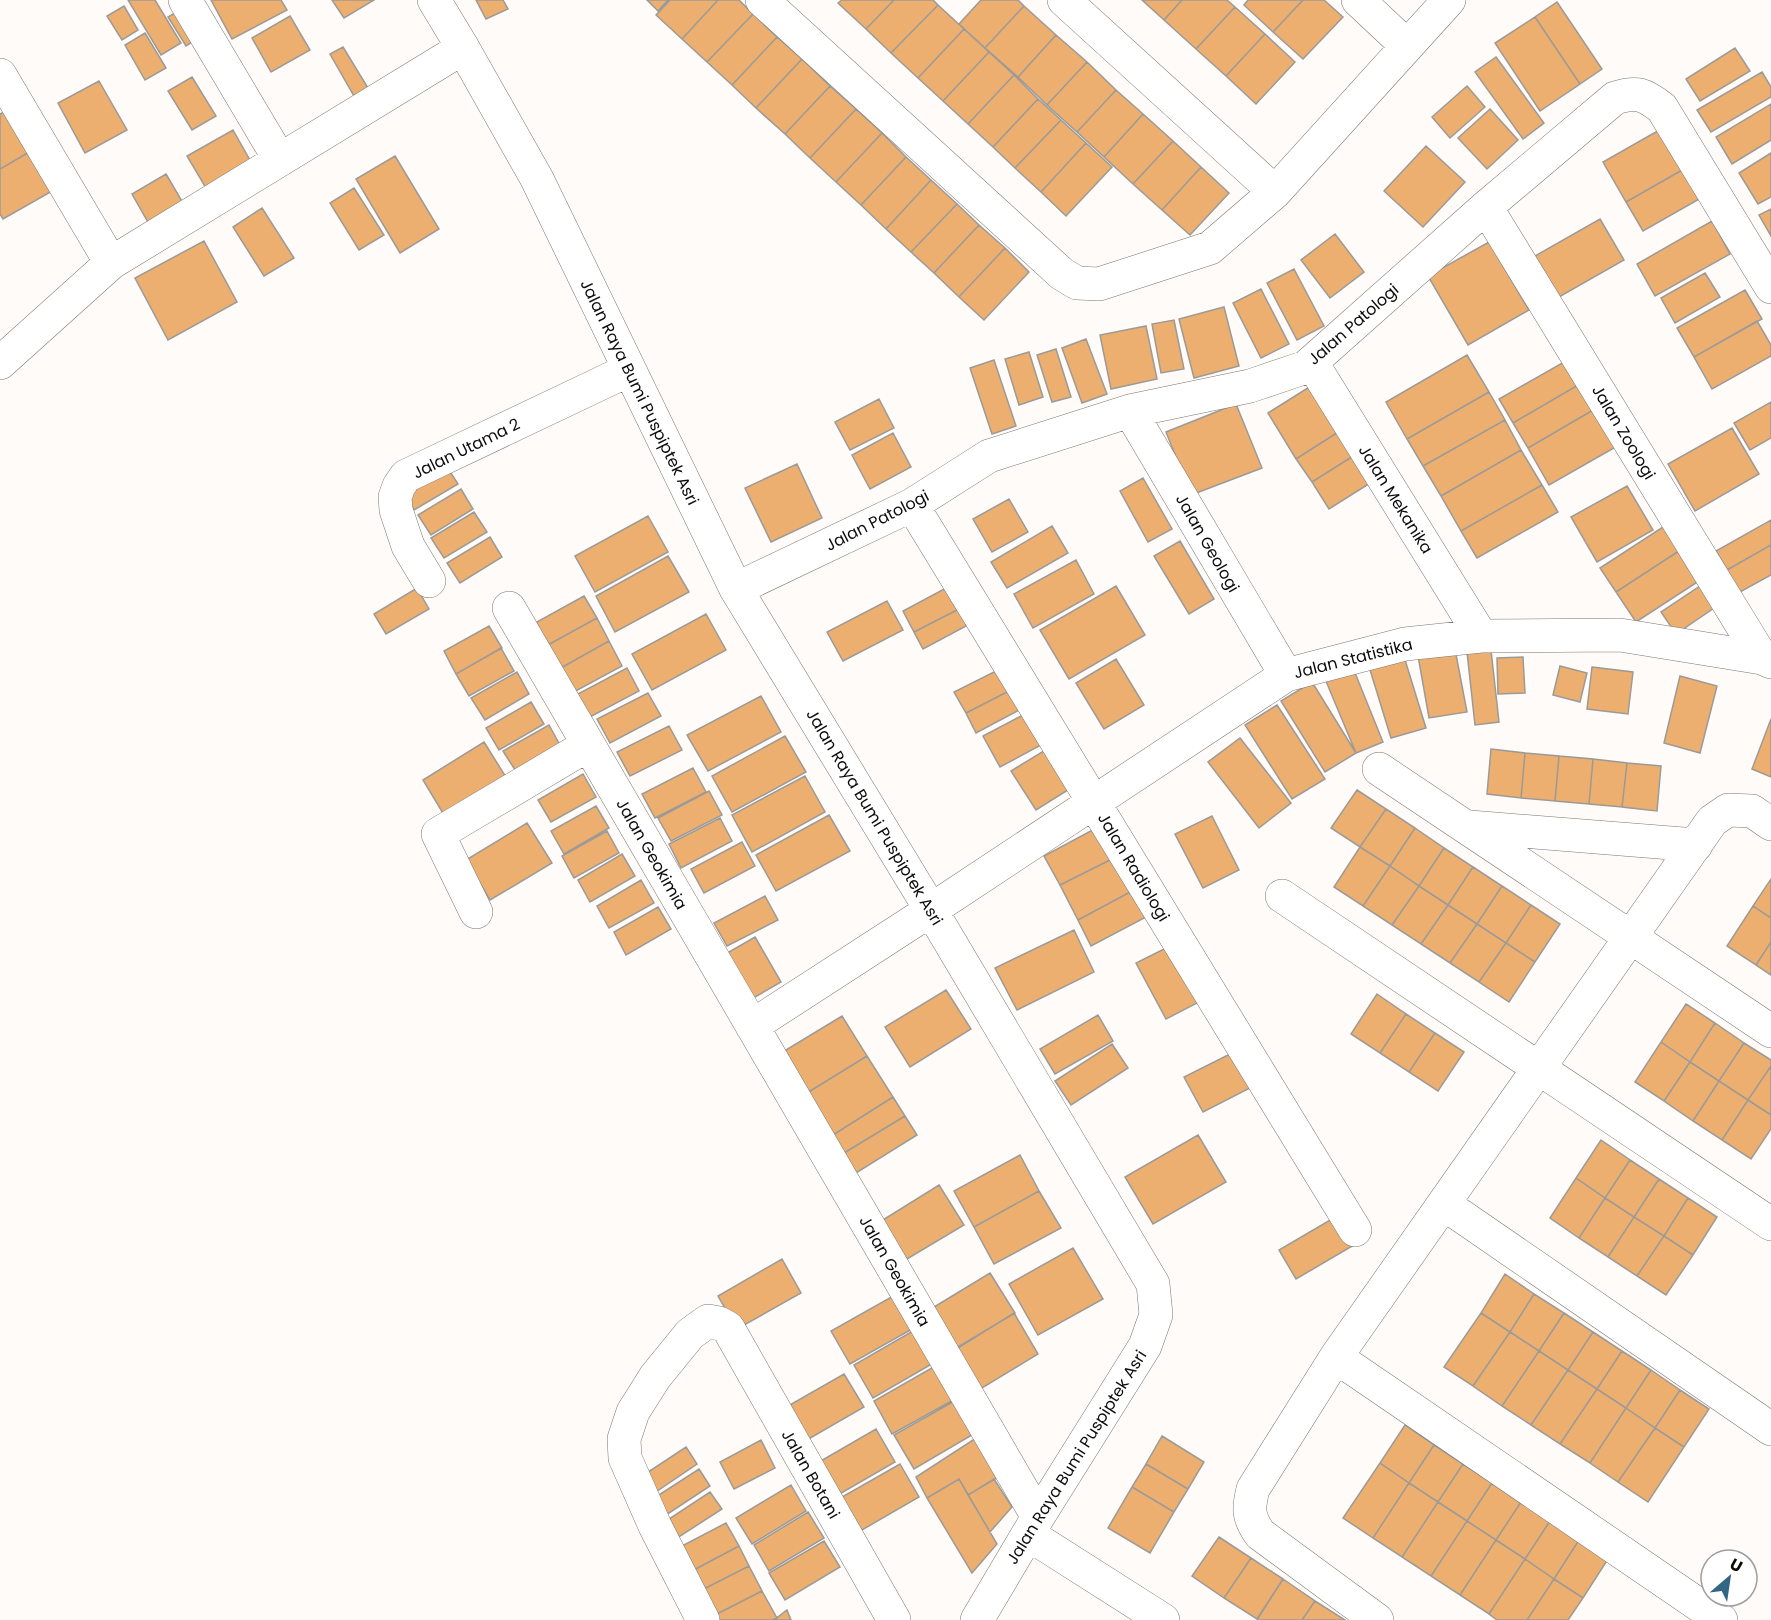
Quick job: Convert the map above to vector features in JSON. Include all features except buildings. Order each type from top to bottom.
[{"type":"street","points":[[185,0],[280,160]]},
{"type":"street","name":"Jalan Raya Bumi Puspiptek Asri","points":[[434,0],[537,179],[736,589],[931,910],[1153,1284],[1156,1315],[1145,1346],[1033,1525],[977,1620]]},
{"type":"street","points":[[762,0],[1062,274],[1077,283],[1099,284],[1210,248],[1275,192],[1449,0]]},
{"type":"street","points":[[1064,0],[1275,192]]},
{"type":"street","points":[[1358,0],[1407,46]]},
{"type":"street","points":[[0,363],[111,263],[463,48]]},
{"type":"street","points":[[0,75],[111,263]]},
{"type":"street","name":"Jalan Patologi","points":[[736,589],[912,505],[989,456],[1130,411],[1250,386],[1306,367],[1486,207],[1615,98],[1627,94],[1641,94],[1662,108],[1771,287]]},
{"type":"street","name":"Jalan Zoologi","points":[[1486,207],[1766,660]]},
{"type":"street","name":"Jalan Mekanika","points":[[1312,363],[1481,636]]},
{"type":"street","name":"Jalan Utama 2","points":[[429,581],[408,546],[396,510],[395,497],[406,476],[629,370]]},
{"type":"street","name":"Jalan Geologi","points":[[1130,411],[1286,675]]},
{"type":"street","name":"Jalan Radiologi","points":[[912,505],[1356,1230]]},
{"type":"street","name":"Jalan Geokimia","points":[[509,609],[752,1026],[1033,1525]]},
{"type":"street","name":"Jalan Statistika","points":[[931,910],[1286,675],[1405,644],[1481,636],[1620,635],[1766,660]]},
{"type":"street","points":[[476,912],[438,834],[588,745]]},
{"type":"street","points":[[1379,769],[1771,1030]]},
{"type":"street","points":[[1377,1620],[1260,1534],[1251,1522],[1248,1508],[1252,1489],[1336,1357],[1712,821],[1728,810],[1752,811],[1771,824]]},
{"type":"street","points":[[1466,827],[1696,845]]},
{"type":"street","points":[[1282,896],[1771,1224]]},
{"type":"street","points":[[752,1026],[931,910]]},
{"type":"street","points":[[1444,1204],[1771,1429]]},
{"type":"street","name":"Jalan Botani","points":[[703,1620],[655,1526],[625,1458],[624,1439],[633,1412],[655,1377],[690,1334],[708,1321],[728,1328],[894,1620]]},
{"type":"street","points":[[1336,1357],[1721,1620]]},
{"type":"street","points":[[1033,1525],[1163,1620]]}]
